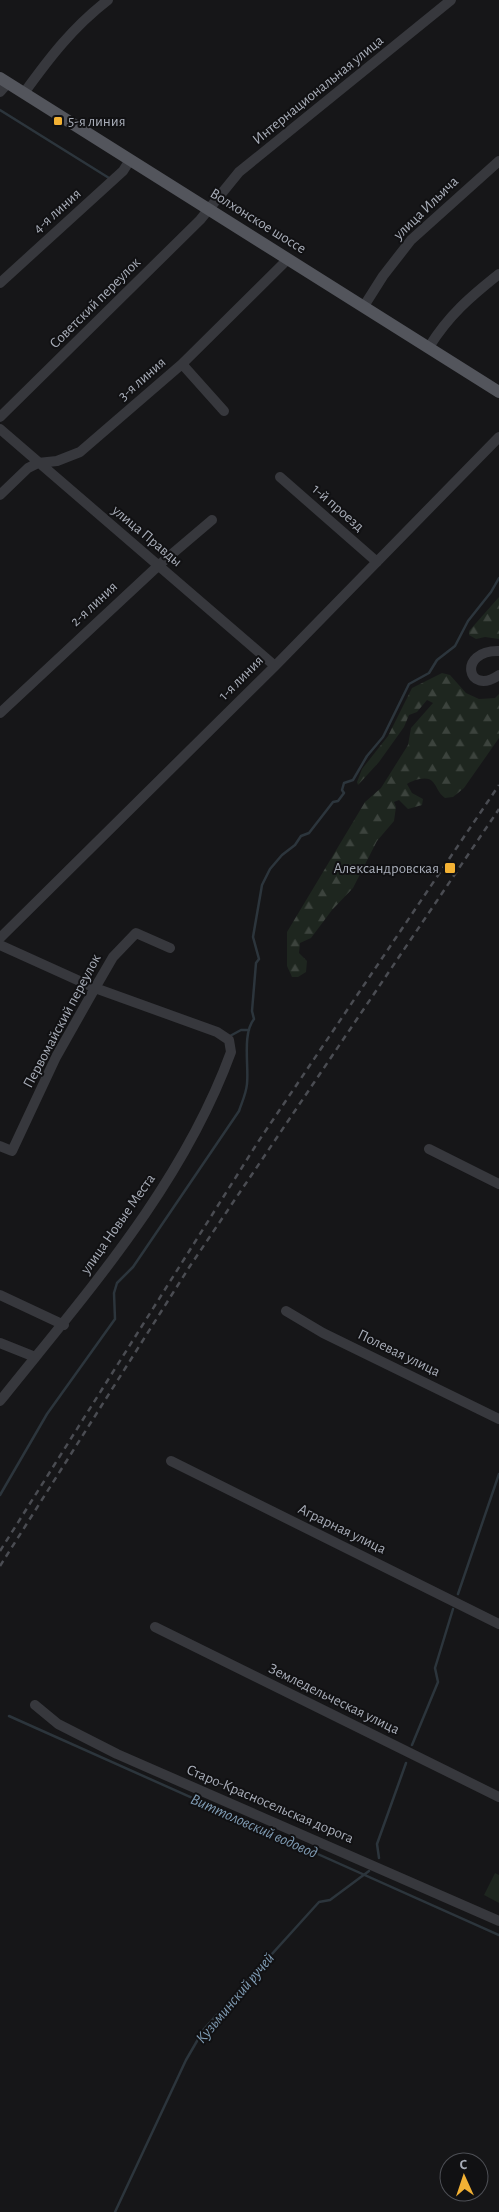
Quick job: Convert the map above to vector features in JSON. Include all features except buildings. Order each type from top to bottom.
[{"type":"main road","name":"Волхонское шоссе","points":[[3,84],[24,93],[499,392]]},
{"type":"street","points":[[24,93],[49,58],[83,19],[108,0]]},
{"type":"street","name":"Интернациональная улица","points":[[209,209],[239,172],[451,0]]},
{"type":"street","name":"4-я линия","points":[[0,283],[123,171],[130,160]]},
{"type":"street","name":"улица Ильича","points":[[364,306],[383,276],[411,240],[499,161]]},
{"type":"street","name":"Советский переулок","points":[[0,417],[209,209]]},
{"type":"street","name":"3-я линия","points":[[0,495],[28,468],[38,463],[57,462],[80,452],[182,364],[288,259]]},
{"type":"street","points":[[429,347],[442,325],[462,303],[499,274]]},
{"type":"street","points":[[182,364],[224,411]]},
{"type":"street","name":"улица Правды","points":[[0,429],[274,666]]},
{"type":"street","name":"1-я линия","points":[[0,938],[274,666],[499,437]]},
{"type":"street","name":"1-й проезд","points":[[280,477],[376,562]]},
{"type":"street","name":"2-я линия","points":[[0,713],[159,565],[212,520]]},
{"type":"street","points":[[499,652],[483,653],[474,658],[470,664],[471,672],[475,679],[481,682],[490,681],[499,675]]},
{"type":"street","name":"Первомайский переулок","points":[[0,1146],[12,1151],[56,1057],[113,957],[136,934],[170,948]]},
{"type":"street","points":[[0,946],[95,988]]},
{"type":"street","name":"улица Новые Места","points":[[0,1401],[64,1325],[149,1210],[194,1132],[231,1052],[229,1040],[216,1032],[95,988]]},
{"type":"street","points":[[429,1149],[499,1184]]},
{"type":"street","points":[[0,1296],[64,1325]]},
{"type":"street","name":"Полевая улица","points":[[286,1311],[323,1332],[499,1419]]},
{"type":"street","points":[[0,1343],[35,1358]]},
{"type":"street","name":"Аграрная улица","points":[[171,1461],[499,1624]]},
{"type":"street","name":"Земледельческая улица","points":[[155,1626],[499,1797]]},
{"type":"street","name":"Старо-Красносельская дорога","points":[[35,1704],[58,1724],[117,1754],[499,1921]]},
{"type":"green space","points":[[499,597],[499,639],[485,637],[476,639],[469,635],[469,631]]},
{"type":"green space","points":[[442,673],[450,675],[466,693],[479,699],[495,698],[499,694],[499,738],[464,788],[453,797],[445,798],[433,782],[428,779],[417,780],[407,784],[412,793],[423,799],[422,805],[408,809],[399,800],[394,802],[396,807],[394,821],[377,841],[353,888],[332,910],[311,938],[300,943],[299,953],[307,961],[306,972],[298,977],[292,977],[287,966],[287,932],[365,802],[381,788],[408,745],[411,728],[433,703],[427,700],[417,712],[409,715],[404,727],[379,762],[358,785],[357,782],[362,769],[388,736],[412,688]]},
{"type":"green space","points":[[495,1873],[499,1875],[499,1903],[484,1895]]},
{"type":"waterway","points":[[0,110],[109,178]]},
{"type":"waterway","points":[[0,1495],[47,1414],[115,1319],[114,1293],[117,1283],[133,1267],[239,1111],[247,1084],[247,1041],[250,1025],[254,1019],[252,1011],[256,963],[259,959],[253,937],[262,885],[270,869],[282,855],[295,845],[301,836],[309,833],[333,802],[338,801],[344,793],[342,790],[344,783],[353,780],[367,756],[383,737],[409,684],[429,673],[437,660],[455,646],[468,621],[491,592],[499,578]]},
{"type":"waterway","points":[[230,1036],[241,1030],[249,1030]]},
{"type":"waterway","name":"Кузьминский ручей","points":[[458,1594],[499,1474]]},
{"type":"waterway","name":"Кузьминский ручей","points":[[412,1745],[438,1682],[435,1668],[453,1609]]},
{"type":"waterway","name":"Виттоловский водовод","points":[[9,1716],[499,1935]]},
{"type":"waterway","name":"Кузьминский ручей","points":[[379,1858],[377,1844],[406,1763]]},
{"type":"waterway","name":"Кузьминский ручей","points":[[115,2212],[186,2060],[204,2029],[319,1902],[330,1900],[369,1871]]},
{"type":"railway","points":[[0,1551],[258,1142],[499,785]]},
{"type":"railway","points":[[0,1566],[190,1266],[499,809]]},
{"type":"place","name":"5-я линия","points":[[58,121]]},
{"type":"place","name":"Александровская","points":[[450,868]]}]
